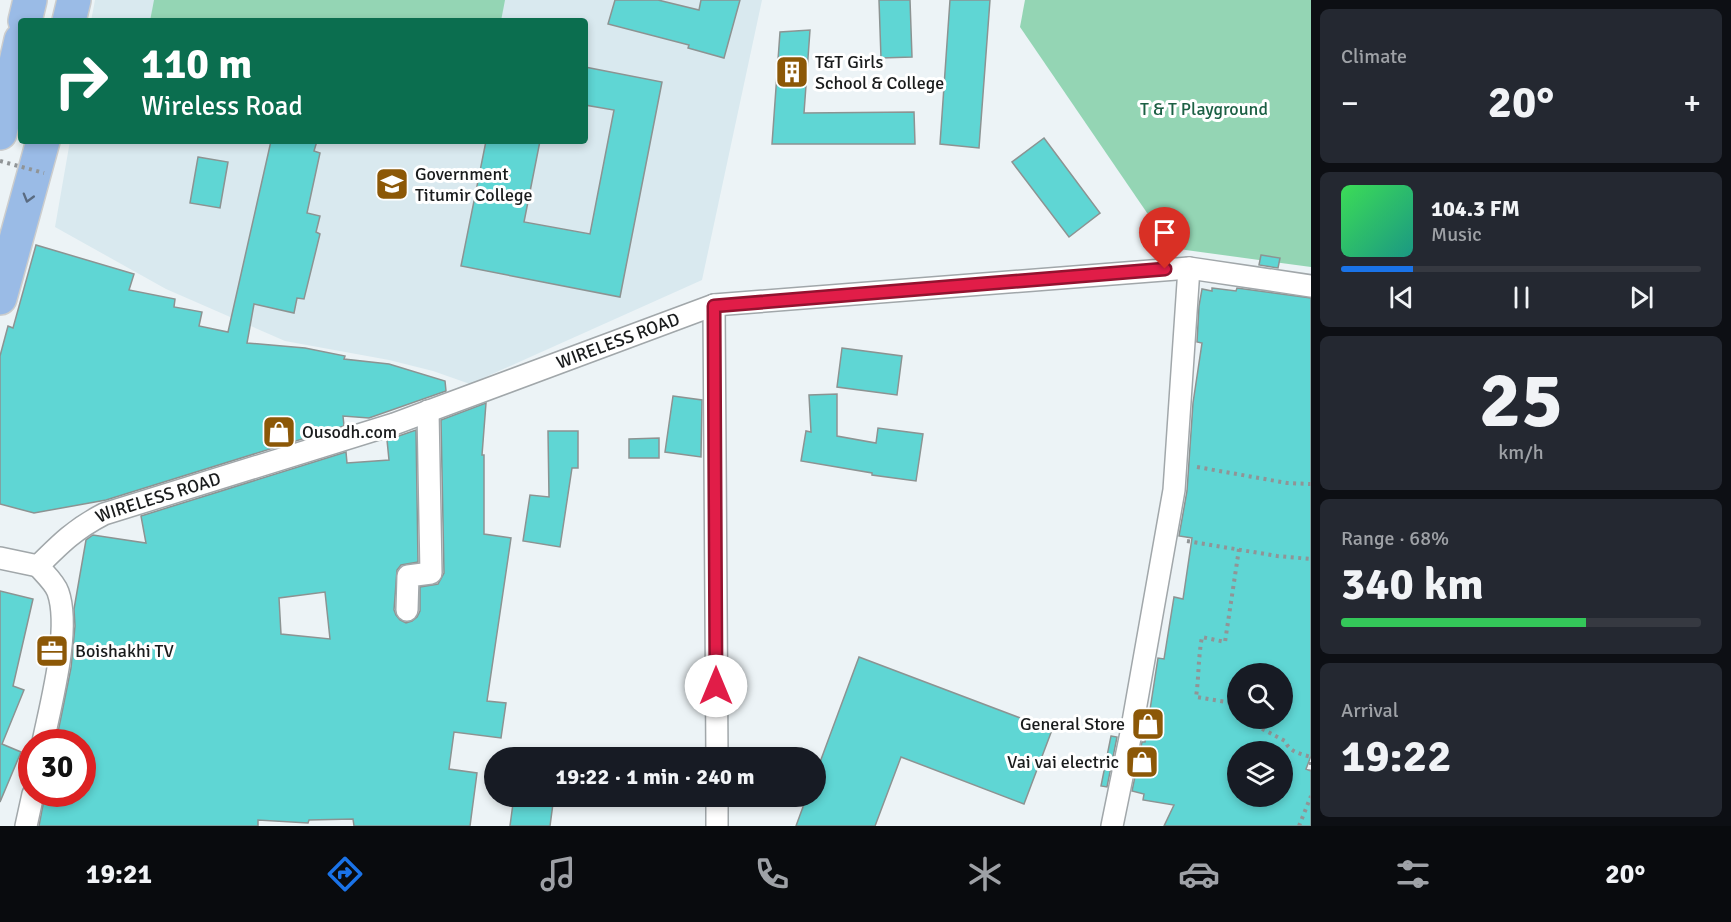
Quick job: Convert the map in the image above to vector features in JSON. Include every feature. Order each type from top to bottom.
[{"type":"main road","points":[[24,18],[30,0]]},
{"type":"main road","points":[[70,18],[74,0]]},
{"type":"main road","points":[[0,133],[17,40]]},
{"type":"main road","points":[[0,298],[42,144]]},
{"type":"street","name":"WIRELESS ROAD","points":[[38,566],[66,538],[80,527],[104,514],[394,424],[714,306],[1189,267],[1311,286]]},
{"type":"street","points":[[1112,826],[1131,733],[1174,490],[1189,267]]},
{"type":"street","points":[[714,306],[717,747]]},
{"type":"street","points":[[407,610],[408,576],[431,573],[429,411]]},
{"type":"street","points":[[0,558],[38,566],[57,591],[63,628],[46,729]]},
{"type":"street","points":[[26,826],[30,807]]},
{"type":"street","points":[[717,807],[717,826]]},
{"type":"path","points":[[0,161],[44,173]]},
{"type":"path","points":[[1176,464],[1287,483],[1311,484]]},
{"type":"path","points":[[1165,538],[1311,560]]},
{"type":"path","points":[[1227,703],[1196,698],[1197,672],[1202,637],[1225,642],[1239,549]]},
{"type":"path","points":[[1263,729],[1284,741],[1286,746],[1294,751],[1311,757]]},
{"type":"path","points":[[1311,762],[1311,771]]},
{"type":"path","points":[[1299,826],[1311,796]]},
{"type":"shaded area","name":"Government Titumir College","points":[[95,0],[762,0],[702,280],[470,384],[433,371],[389,360],[285,341],[166,289],[55,227],[69,144],[588,144],[588,18],[92,18]]},
{"type":"green space","points":[[154,0],[505,0],[502,18],[151,18]]},
{"type":"green space","name":"T & T Playground","points":[[1025,0],[1311,0],[1311,267],[1171,248],[1020,27]]},
{"type":"building","points":[[615,0],[658,0],[699,10],[701,0],[740,0],[724,58],[688,48],[689,45],[608,24]]},
{"type":"building","points":[[879,0],[910,0],[912,57],[881,58]]},
{"type":"building","name":"T&T Girls School & College","points":[[950,0],[990,0],[979,148],[940,144]]},
{"type":"building","name":"T&T Girls School & College","points":[[810,30],[804,113],[914,112],[915,144],[772,144],[780,32]]},
{"type":"building","points":[[588,68],[662,82],[620,297],[461,266],[485,144],[539,144],[524,222],[590,234],[614,110],[588,106]]},
{"type":"building","points":[[1044,138],[1100,213],[1069,237],[1012,162]]},
{"type":"building","points":[[270,144],[316,144],[314,151],[320,153],[307,213],[320,216],[316,232],[320,234],[304,299],[297,298],[294,313],[254,304],[247,343],[305,348],[345,356],[344,359],[389,364],[445,381],[446,391],[369,418],[343,416],[344,426],[106,500],[34,513],[0,504],[0,356],[8,326],[13,328],[36,245],[134,274],[129,290],[175,299],[174,307],[202,312],[199,326],[228,332]]},
{"type":"building","points":[[198,157],[228,162],[220,208],[190,203]]},
{"type":"building","points":[[1261,255],[1280,258],[1278,268],[1259,265]]},
{"type":"building","points":[[1237,288],[1311,298],[1311,756],[1306,769],[1311,771],[1311,826],[1164,826],[1174,805],[1143,800],[1144,794],[1132,791],[1142,742],[1145,742],[1158,658],[1164,659],[1174,597],[1183,599],[1192,538],[1179,536],[1187,491],[1193,403],[1202,343],[1197,342],[1202,289],[1236,291]]},
{"type":"building","points":[[842,348],[902,356],[897,395],[837,387]]},
{"type":"building","points":[[837,394],[837,436],[876,443],[878,428],[923,434],[916,481],[801,461],[806,431],[811,432],[809,395]]},
{"type":"building","points":[[673,396],[702,400],[701,457],[665,452]]},
{"type":"building","points":[[486,403],[482,455],[484,455],[484,534],[511,538],[487,701],[506,703],[501,738],[454,732],[449,769],[477,773],[470,826],[354,826],[353,819],[309,820],[308,823],[258,820],[258,826],[39,826],[43,807],[96,807],[96,729],[59,729],[71,668],[75,626],[74,609],[86,540],[93,535],[146,543],[141,516],[346,452],[347,463],[389,460],[387,440],[416,430],[418,562],[401,565],[397,570],[394,610],[400,620],[406,623],[417,617],[420,611],[420,587],[438,584],[444,573],[441,420]],"holes":[[[325,592],[330,639],[281,634],[279,598]]]},
{"type":"building","points":[[548,431],[578,431],[578,468],[572,468],[560,547],[523,541],[530,495],[549,497]]},
{"type":"building","points":[[659,438],[659,458],[629,458],[629,439]]},
{"type":"building","points":[[0,591],[33,599],[13,686],[24,690],[2,744],[18,751],[18,759],[0,802]]},
{"type":"building","points":[[859,657],[1052,730],[1024,804],[901,757],[875,826],[796,826],[803,807],[826,807],[826,747]]},
{"type":"building","points":[[1111,736],[1117,737],[1107,787],[1101,786]]},
{"type":"building","points":[[513,807],[553,807],[550,826],[510,826]]},
{"type":"place","name":"T&T Girls School & College","points":[[792,72]]},
{"type":"place","name":"Government Titumir College","points":[[392,184]]},
{"type":"place","name":"Ousodh.com","points":[[279,432]]},
{"type":"place","name":"Boishakhi TV","points":[[52,651]]},
{"type":"place","name":"General Store","points":[[1148,724]]},
{"type":"place","name":"Vai vai electric","points":[[1142,762]]},
{"type":"route","points":[[716,686],[714,306],[1165,269]]}]
